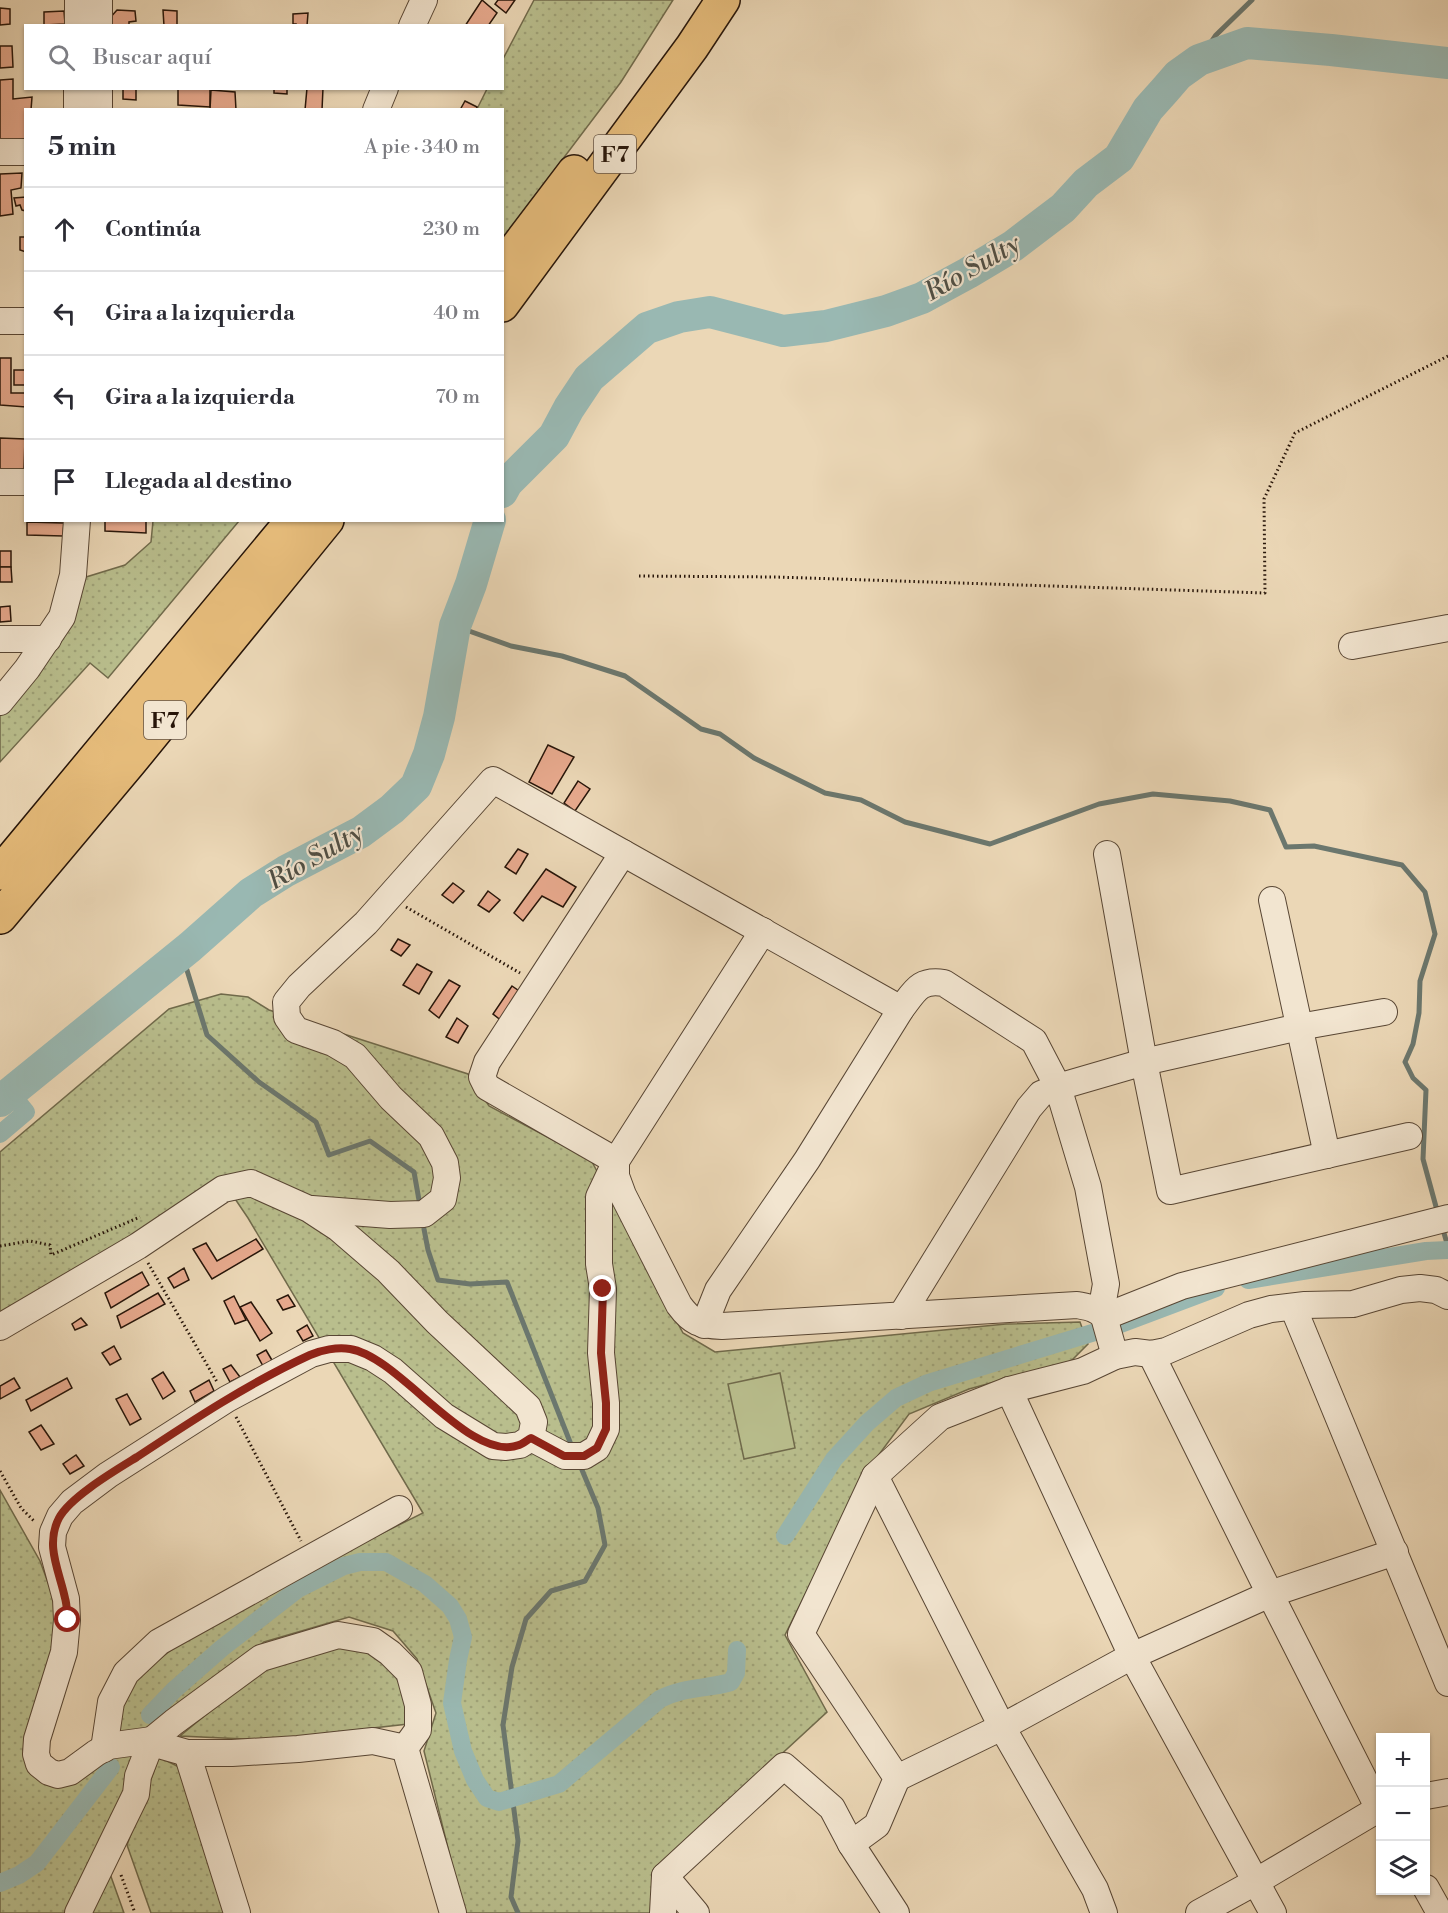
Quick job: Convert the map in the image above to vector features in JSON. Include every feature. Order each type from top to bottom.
[{"type":"highway","name":"F7","points":[[504,264],[616,116],[697,0]]},
{"type":"highway","name":"F7","points":[[504,302],[693,47],[723,0]]},
{"type":"highway","name":"F7","points":[[0,873],[291,522]]},
{"type":"highway","name":"F7","points":[[0,917],[325,522]]},
{"type":"street","points":[[78,0],[78,24]]},
{"type":"street","points":[[99,0],[99,24]]},
{"type":"street","points":[[77,90],[77,108]]},
{"type":"street","points":[[99,90],[99,108]]},
{"type":"street","points":[[377,108],[384,90]]},
{"type":"street","points":[[0,152],[24,152]]},
{"type":"street","points":[[0,321],[24,321]]},
{"type":"street","points":[[0,482],[24,482]]},
{"type":"street","points":[[0,702],[62,617],[73,575],[77,522]]},
{"type":"street","points":[[1352,646],[1448,628]]},
{"type":"street","points":[[0,639],[48,639]]},
{"type":"street","points":[[309,1209],[424,1215],[443,1199],[447,1178],[445,1163],[431,1136],[391,1098],[355,1056],[333,1043],[296,1030],[286,1017],[286,1002],[298,986],[366,923],[493,780],[901,1009]]},
{"type":"street","points":[[616,1161],[487,1087],[482,1077],[486,1062],[623,853]]},
{"type":"street","points":[[1107,854],[1144,1062],[1170,1191],[1409,1136]]},
{"type":"street","points":[[1272,900],[1327,1155]]},
{"type":"street","points":[[531,1438],[564,1456],[584,1456],[597,1448],[606,1429],[601,1353],[603,1289],[599,1264],[599,1197],[616,1161],[763,931]]},
{"type":"street","points":[[704,1325],[718,1290],[807,1160],[901,1009],[918,987],[930,981],[944,983],[1034,1041],[1058,1087],[1090,1198],[1106,1284],[1102,1314],[1115,1356]]},
{"type":"street","points":[[901,1316],[1029,1108],[1041,1094],[1144,1062],[1299,1027],[1384,1012]]},
{"type":"street","points":[[616,1161],[616,1176],[623,1195],[679,1305],[689,1318],[704,1325],[722,1326],[901,1316],[1059,1305],[1077,1305],[1102,1314],[1182,1286],[1448,1218]]},
{"type":"street","points":[[0,1327],[138,1246],[223,1189],[251,1183],[309,1209],[338,1228],[388,1271],[437,1322],[528,1407],[534,1422],[531,1438],[520,1445],[493,1446],[444,1416],[393,1371],[373,1358],[351,1349],[328,1349],[311,1354],[227,1399],[108,1475],[72,1502],[60,1516],[53,1532],[52,1547],[66,1599],[68,1620],[64,1652],[37,1739],[36,1754],[39,1764],[49,1772],[58,1775],[70,1772],[108,1746],[152,1740],[261,1658],[338,1635],[374,1641],[409,1672],[418,1705],[418,1730],[405,1748]]},
{"type":"street","points":[[897,1778],[801,1634],[875,1476],[940,1417],[1009,1390],[1083,1371],[1115,1356],[1135,1352],[1151,1354],[1166,1351],[1249,1315],[1271,1309],[1353,1304],[1401,1290],[1420,1288],[1436,1290],[1448,1296]]},
{"type":"street","points":[[1293,1307],[1448,1683]]},
{"type":"street","points":[[1151,1354],[1376,1801]]},
{"type":"street","points":[[1009,1390],[1132,1656],[1273,1913]]},
{"type":"street","points":[[875,1476],[1002,1727],[1095,1889],[1104,1913]]},
{"type":"street","points":[[104,1749],[111,1702],[126,1673],[159,1642],[399,1509]]},
{"type":"street","points":[[851,1844],[877,1825],[897,1778],[1002,1727],[1132,1656],[1270,1594],[1395,1552]]},
{"type":"street","points":[[152,1740],[159,1745],[188,1753],[266,1751],[373,1741],[405,1748]]},
{"type":"street","points":[[78,1913],[136,1794],[138,1776],[152,1740]]},
{"type":"street","points":[[405,1748],[453,1913]]},
{"type":"street","points":[[188,1753],[237,1913]]},
{"type":"street","points":[[663,1913],[665,1876],[784,1766],[832,1808],[851,1844],[897,1913]]},
{"type":"street","points":[[1430,1795],[1448,1792]]},
{"type":"street","points":[[1199,1913],[1376,1811]]},
{"type":"street","points":[[665,1876],[696,1913]]},
{"type":"street","points":[[1430,1895],[1440,1913]]},
{"type":"path","points":[[639,576],[776,577],[1265,593],[1264,499],[1295,433],[1448,356]]},
{"type":"path","points":[[389,897],[538,983]]},
{"type":"path","points":[[0,1246],[30,1241],[50,1245],[51,1255],[142,1216]]},
{"type":"path","points":[[0,1471],[21,1508],[34,1521],[53,1532]]},
{"type":"path","points":[[110,1847],[135,1913]]},
{"type":"green space","points":[[534,0],[673,0],[621,82],[504,237],[504,108],[478,108],[486,90],[504,90],[504,57]]},
{"type":"green space","points":[[153,522],[238,522],[108,678],[90,663],[0,762],[0,715],[9,705],[83,578],[125,565],[151,542]]},
{"type":"green space","points":[[221,994],[248,997],[269,1010],[468,1074],[489,1106],[591,1160],[683,1333],[715,1352],[1006,1324],[1080,1322],[1088,1344],[1071,1361],[969,1389],[909,1414],[866,1472],[785,1635],[827,1712],[656,1870],[654,1913],[464,1913],[424,1751],[436,1713],[417,1659],[393,1631],[349,1617],[264,1642],[154,1729],[118,1738],[114,1715],[137,1677],[185,1639],[314,1567],[423,1513],[248,1218],[221,1178],[0,1319],[0,1152],[169,1009]]},
{"type":"green space","points":[[780,1373],[795,1448],[744,1459],[728,1384]]},
{"type":"green space","points":[[0,1490],[40,1561],[57,1607],[59,1641],[23,1750],[35,1770],[104,1760],[138,1748],[126,1796],[66,1913],[0,1913]]},
{"type":"green space","points":[[353,1642],[389,1664],[408,1700],[408,1724],[267,1740],[180,1736],[270,1662]]},
{"type":"green space","points":[[159,1757],[185,1770],[225,1913],[151,1913],[127,1845]]},
{"type":"green space","points":[[109,1871],[124,1913],[90,1913]]},
{"type":"building","points":[[482,0],[497,13],[489,24],[466,24]]},
{"type":"building","points":[[498,0],[515,0],[506,13],[495,4]]},
{"type":"building","points":[[0,8],[10,9],[10,24],[0,25]]},
{"type":"building","points":[[117,10],[135,11],[136,21],[129,22],[129,24],[109,24],[109,19]]},
{"type":"building","points":[[163,10],[177,11],[177,24],[164,24]]},
{"type":"building","points":[[64,11],[65,24],[44,24],[44,12]]},
{"type":"building","points":[[308,13],[307,24],[293,24],[293,14]]},
{"type":"building","points":[[0,46],[12,46],[13,67],[0,68]]},
{"type":"building","points":[[13,79],[13,99],[32,97],[31,108],[24,108],[24,139],[0,139],[0,80]]},
{"type":"building","points":[[123,90],[136,90],[136,100],[123,99]]},
{"type":"building","points":[[178,90],[210,90],[210,107],[178,105]]},
{"type":"building","points":[[211,90],[235,92],[236,108],[210,108]]},
{"type":"building","points":[[274,90],[287,90],[287,94],[274,93]]},
{"type":"building","points":[[307,90],[323,90],[322,108],[305,108]]},
{"type":"building","points":[[465,101],[477,107],[477,108],[461,108]]},
{"type":"building","points":[[22,173],[21,188],[11,190],[13,214],[0,216],[0,174]]},
{"type":"building","points":[[24,197],[24,210],[20,205],[16,206],[14,198]]},
{"type":"building","points":[[20,237],[24,237],[24,251],[20,250]]},
{"type":"building","points":[[0,358],[11,358],[11,393],[24,393],[24,407],[0,405]]},
{"type":"building","points":[[14,370],[24,370],[24,385],[14,385]]},
{"type":"building","points":[[0,438],[24,439],[24,471],[0,470]]},
{"type":"building","points":[[27,522],[64,523],[63,536],[27,535]]},
{"type":"building","points":[[105,522],[146,522],[146,533],[105,531]]},
{"type":"building","points":[[0,551],[11,551],[11,567],[0,567]]},
{"type":"building","points":[[0,567],[11,567],[12,582],[0,582]]},
{"type":"building","points":[[10,606],[11,621],[0,622],[0,607]]},
{"type":"building","points":[[548,745],[574,757],[552,794],[529,782]]},
{"type":"building","points":[[578,781],[590,789],[575,811],[564,803]]},
{"type":"building","points":[[518,849],[528,854],[516,874],[505,867]]},
{"type":"building","points":[[546,869],[576,887],[563,907],[542,896],[523,921],[514,913]]},
{"type":"building","points":[[453,883],[464,891],[453,903],[442,895]]},
{"type":"building","points":[[488,891],[500,900],[489,912],[478,905]]},
{"type":"building","points":[[398,939],[410,945],[401,956],[391,950]]},
{"type":"building","points":[[417,964],[432,972],[419,994],[403,985]]},
{"type":"building","points":[[449,980],[460,986],[439,1018],[429,1010]]},
{"type":"building","points":[[512,986],[522,993],[503,1022],[493,1014]]},
{"type":"building","points":[[457,1018],[468,1026],[458,1043],[446,1037]]},
{"type":"building","points":[[256,1239],[263,1249],[212,1279],[193,1249],[206,1243],[217,1261]]},
{"type":"building","points":[[184,1268],[189,1280],[174,1288],[168,1278]]},
{"type":"building","points":[[142,1272],[149,1285],[111,1308],[105,1293]]},
{"type":"building","points":[[158,1293],[165,1304],[121,1328],[117,1316]]},
{"type":"building","points":[[288,1295],[295,1306],[283,1310],[277,1300]]},
{"type":"building","points":[[234,1296],[246,1320],[235,1324],[224,1301]]},
{"type":"building","points":[[251,1302],[272,1333],[260,1341],[240,1307]]},
{"type":"building","points":[[81,1318],[87,1325],[75,1330],[72,1324]]},
{"type":"building","points":[[307,1325],[313,1336],[303,1341],[297,1331]]},
{"type":"building","points":[[114,1346],[121,1359],[110,1365],[102,1353]]},
{"type":"building","points":[[266,1350],[273,1362],[263,1366],[257,1355]]},
{"type":"building","points":[[231,1365],[240,1377],[230,1382],[223,1369]]},
{"type":"building","points":[[163,1372],[175,1391],[163,1399],[152,1379]]},
{"type":"building","points":[[14,1378],[20,1388],[0,1399],[0,1386]]},
{"type":"building","points":[[67,1378],[72,1388],[31,1411],[26,1400]]},
{"type":"building","points":[[209,1380],[214,1391],[195,1402],[190,1391]]},
{"type":"building","points":[[127,1394],[141,1419],[130,1425],[116,1399]]},
{"type":"building","points":[[41,1425],[54,1444],[41,1450],[29,1432]]},
{"type":"building","points":[[76,1455],[84,1466],[70,1474],[63,1464]]},
{"type":"waterway","points":[[1199,60],[1216,35],[1252,0]]},
{"type":"waterway","name":"Río Sulty","points":[[504,488],[554,436],[589,378],[647,328],[679,317],[710,312],[783,331],[826,326],[886,311],[922,298],[1013,246],[1063,208],[1086,183],[1119,158],[1148,109],[1178,75],[1199,60],[1247,43],[1448,63]]},
{"type":"waterway","name":"Río Sulty","points":[[0,1101],[190,947],[251,893],[286,871],[361,832],[392,809],[416,786],[429,754],[439,717],[455,626],[471,584],[489,522]]},
{"type":"waterway","points":[[455,626],[511,646],[562,656],[625,676],[701,729],[720,734],[754,758],[825,793],[861,800],[905,822],[990,844],[1099,804],[1153,794],[1230,801],[1270,810],[1286,847],[1314,846],[1402,865],[1425,892],[1435,934],[1420,981],[1419,1013],[1413,1044],[1405,1062],[1413,1078],[1426,1090],[1423,1159],[1438,1214]]},
{"type":"waterway","points":[[182,954],[207,1035],[259,1082],[316,1122],[329,1155],[370,1141],[414,1172],[419,1200]]},
{"type":"waterway","points":[[0,1134],[26,1112],[10,1092]]},
{"type":"waterway","points":[[1442,1226],[1448,1247]]},
{"type":"waterway","points":[[424,1229],[438,1280],[470,1284],[507,1282],[572,1447]]},
{"type":"waterway","points":[[1248,1280],[1426,1251],[1448,1250]]},
{"type":"waterway","points":[[785,1536],[834,1459],[867,1423],[896,1398],[928,1383],[1115,1326],[1216,1288]]},
{"type":"waterway","points":[[518,1913],[511,1897],[518,1841],[503,1725],[512,1667],[526,1619],[551,1591],[585,1581],[605,1545],[598,1508],[582,1470]]},
{"type":"waterway","points":[[150,1715],[174,1690],[222,1648],[298,1589],[344,1566],[360,1562],[386,1562],[425,1584],[450,1606],[458,1619],[463,1637],[452,1703],[463,1751],[475,1780],[487,1798],[499,1802],[559,1784],[660,1699],[677,1692],[731,1682],[736,1673],[737,1650]]},
{"type":"waterway","points":[[0,1883],[19,1875],[37,1863],[111,1767]]},
{"type":"route","points":[[68,1620],[66,1599],[52,1547],[53,1532],[60,1516],[72,1502],[108,1475],[227,1399],[311,1354],[328,1349],[351,1349],[373,1358],[393,1371],[444,1416],[493,1446],[520,1445],[531,1438],[564,1456],[584,1456],[597,1448],[606,1429],[601,1353],[603,1289]]}]
